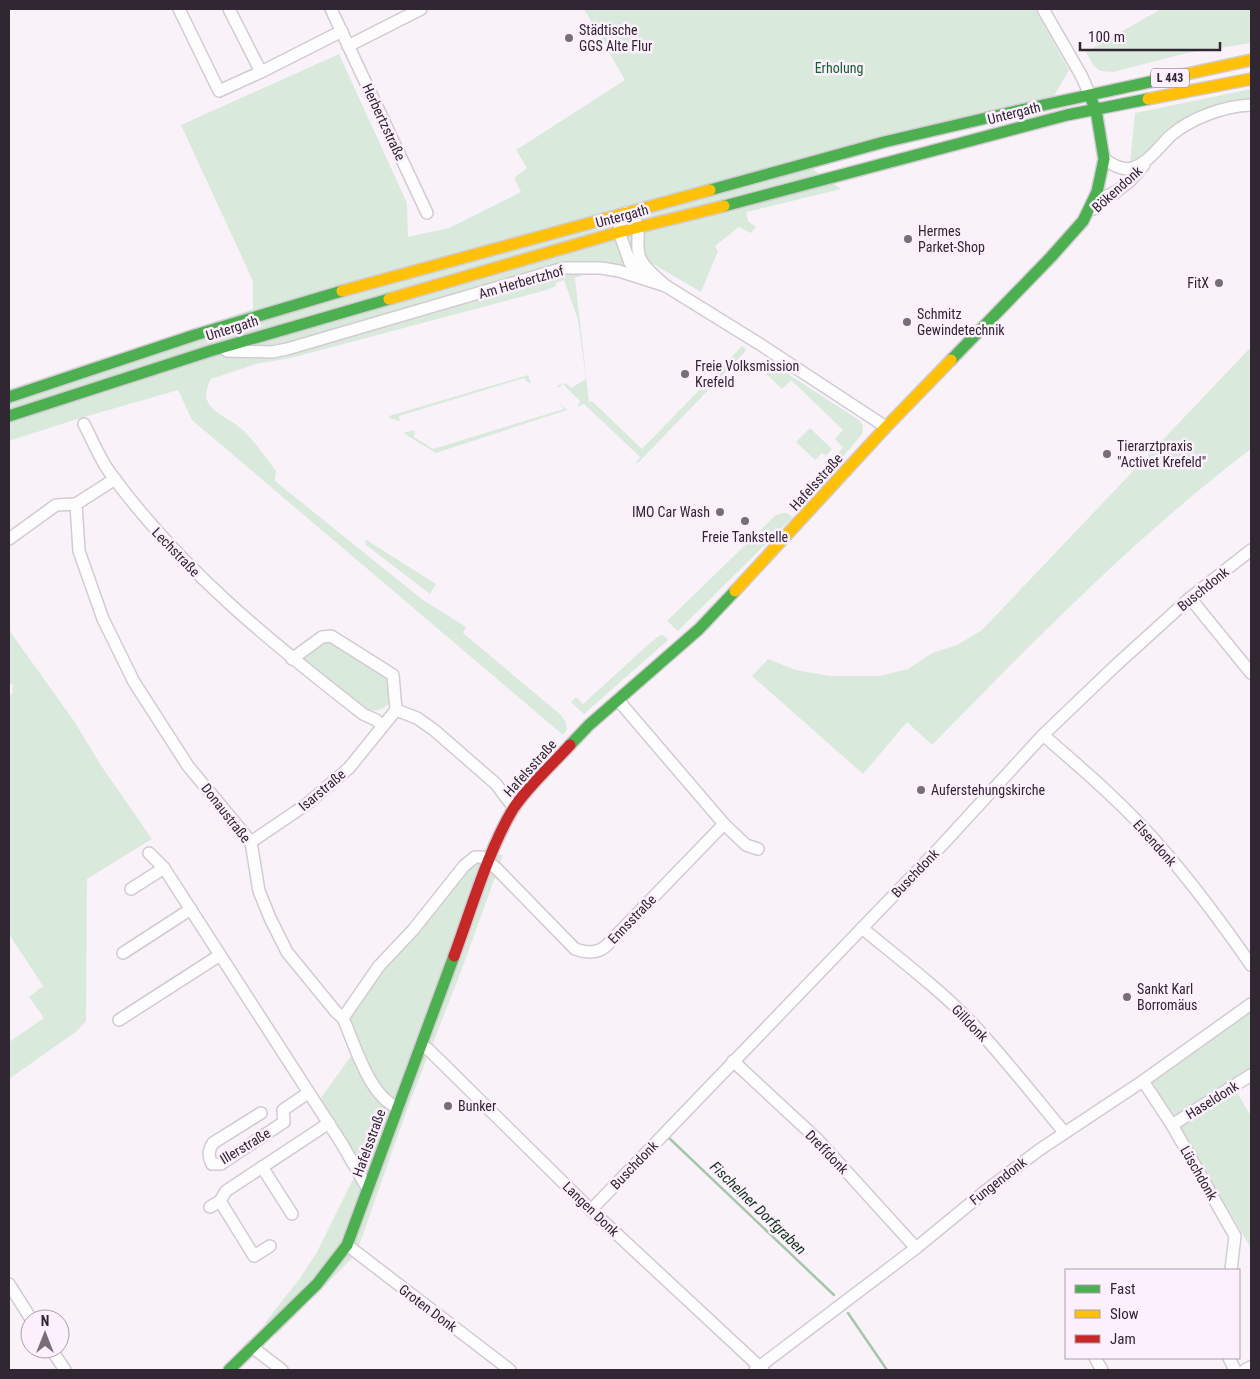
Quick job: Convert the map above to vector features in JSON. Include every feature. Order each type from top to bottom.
[{"type":"main road","name":"Untergath","points":[[9,395],[317,298],[884,142],[1251,60]]},
{"type":"main road","name":"Untergath","points":[[9,416],[210,350],[637,227],[1058,118],[1251,79]]},
{"type":"main road","name":"Hafelsstraße","points":[[229,1370],[317,1284],[347,1245],[489,862],[514,808],[530,787],[584,730],[699,628],[886,427],[1051,258],[1083,220],[1097,192],[1104,159],[1096,110],[1090,95]]},
{"type":"street","points":[[179,9],[219,91],[342,31]]},
{"type":"street","points":[[229,9],[261,72]]},
{"type":"street","name":"Herbertzstraße","points":[[331,9],[427,213]]},
{"type":"street","points":[[348,46],[422,9]]},
{"type":"street","points":[[1043,9],[1082,75],[1090,95]]},
{"type":"street","name":"Bökendonk","points":[[1104,159],[1123,169],[1130,169],[1149,157],[1172,135],[1197,119],[1221,110],[1251,105]]},
{"type":"street","name":"Bökendonk","points":[[1083,220],[1103,198],[1117,191],[1130,181],[1141,170],[1149,157]]},
{"type":"street","points":[[627,212],[635,220],[637,227],[640,259],[650,272],[666,286],[646,276],[630,263],[619,232],[620,224],[627,212]]},
{"type":"street","name":"Am Herbertzhof","points":[[210,350],[272,352],[287,349],[564,268],[601,268],[618,270],[666,286],[758,343],[886,427]]},
{"type":"street","name":"Lechstraße","points":[[84,424],[111,474],[149,523],[198,574],[292,659],[364,714],[384,726]]},
{"type":"street","points":[[9,539],[56,505],[76,504],[115,479]]},
{"type":"street","name":"Donaustraße","points":[[76,504],[79,551],[102,619],[134,682],[188,766],[251,842],[259,891],[270,918],[288,952],[336,1012],[343,1018],[373,1084],[383,1098],[392,1106],[398,1108]]},
{"type":"street","name":"Buschdonk","points":[[591,1210],[732,1061],[943,844],[1044,735],[1114,666],[1190,598],[1251,550]]},
{"type":"street","points":[[1190,598],[1251,674]]},
{"type":"street","points":[[292,659],[322,637],[331,636],[393,675],[396,710],[384,726]]},
{"type":"street","points":[[618,700],[724,824],[746,845],[758,849]]},
{"type":"street","points":[[396,710],[417,718],[434,730],[496,784],[514,808]]},
{"type":"street","name":"Isarstraße","points":[[251,842],[307,804],[349,768],[384,726]]},
{"type":"street","name":"Elsendonk","points":[[1044,735],[1106,791],[1164,851],[1217,917],[1251,965]]},
{"type":"street","name":"Ennsstraße","points":[[489,862],[575,948],[586,952],[594,952],[603,950],[724,824]]},
{"type":"street","points":[[149,854],[164,868],[329,1123],[368,1187]]},
{"type":"street","points":[[343,1018],[378,966],[406,937],[464,866],[475,857],[482,857],[489,862]]},
{"type":"street","points":[[131,889],[164,868]]},
{"type":"street","points":[[123,953],[190,909]]},
{"type":"street","name":"Gilldonk","points":[[862,928],[910,967],[969,1020],[1064,1132]]},
{"type":"street","points":[[119,1020],[220,955]]},
{"type":"street","name":"Fungendonk","points":[[759,1369],[916,1248],[988,1188],[1064,1132],[1143,1081],[1251,1004]]},
{"type":"street","name":"Langen Donk","points":[[421,1046],[428,1049],[591,1210],[759,1369]]},
{"type":"street","name":"Dreffdonk","points":[[732,1061],[817,1139],[916,1248]]},
{"type":"street","name":"Haseldonk","points":[[1172,1125],[1251,1075]]},
{"type":"street","name":"Lüschdonk","points":[[1143,1081],[1172,1125],[1235,1236],[1231,1269]]},
{"type":"street","name":"Illerstraße","points":[[262,1113],[213,1143],[208,1157],[212,1164],[221,1164],[284,1122],[283,1110],[308,1093]]},
{"type":"street","name":"Illerstraße","points":[[270,1246],[254,1256],[215,1204],[226,1191],[329,1123]]},
{"type":"street","name":"Illerstraße","points":[[262,1167],[292,1214]]},
{"type":"street","name":"Groten Donk","points":[[347,1245],[510,1370]]},
{"type":"street","points":[[9,1284],[25,1309]]},
{"type":"street","points":[[252,1347],[282,1370]]},
{"type":"street","points":[[58,1359],[65,1370]]},
{"type":"street","points":[[1096,1359],[1102,1370]]},
{"type":"street","points":[[1246,1370],[1251,1367]]},
{"type":"green space","name":"Erholung","points":[[584,9],[1035,9],[1069,70],[1054,96],[798,159],[841,189],[746,212],[748,221],[756,227],[751,233],[739,227],[715,246],[718,251],[701,292],[653,264],[615,265],[575,278],[589,402],[592,401],[642,449],[742,346],[746,349],[638,463],[636,462],[640,458],[639,456],[584,404],[577,407],[580,401],[563,384],[558,388],[558,385],[566,383],[571,388],[586,379],[578,320],[564,280],[555,283],[557,285],[550,289],[291,358],[256,364],[211,379],[206,398],[209,405],[237,425],[253,440],[276,471],[275,481],[423,600],[466,627],[463,633],[561,715],[566,723],[567,730],[563,735],[192,420],[178,390],[9,441],[9,389],[253,309],[253,281],[181,125],[339,54],[407,203],[408,237],[449,228],[521,192],[514,178],[527,168],[516,150],[625,80]]},
{"type":"green space","points":[[1161,9],[1251,9],[1251,43],[1187,53],[1113,72],[1100,71],[1093,65],[1086,52]]},
{"type":"green space","points":[[1251,89],[1251,100],[1189,116],[1170,127],[1141,158],[1130,163],[1135,113]]},
{"type":"green space","points":[[1251,347],[1251,449],[1167,518],[1086,591],[932,745],[907,722],[863,774],[752,676],[768,659],[796,670],[830,676],[879,676],[908,669],[932,653],[957,645],[982,630]]},
{"type":"green space","points":[[756,364],[774,365],[859,420],[863,428],[862,434],[800,508],[796,504],[796,497],[843,448],[835,439],[843,430],[791,380],[782,389]]},
{"type":"green space","points":[[528,375],[531,383],[524,378],[399,416],[400,421],[389,418],[389,416]]},
{"type":"green space","points":[[560,404],[567,410],[436,453],[403,433],[415,430],[414,437],[433,449],[564,409]]},
{"type":"green space","points":[[810,428],[832,449],[826,456],[822,453],[815,460],[796,442]]},
{"type":"green space","points":[[787,513],[793,517],[678,631],[667,621],[776,515]]},
{"type":"green space","points":[[365,539],[436,584],[430,594],[366,545]]},
{"type":"green space","points":[[9,630],[74,721],[102,767],[152,839],[87,879],[86,1021],[77,1031],[9,1079],[9,1042],[44,1018],[29,997],[43,986],[9,934],[9,695],[12,694],[13,685],[9,684]]},
{"type":"green space","points":[[663,635],[668,640],[584,714],[571,702],[576,697],[583,704],[650,643]]},
{"type":"green space","points":[[326,640],[357,656],[374,667],[385,678],[389,685],[391,698],[384,708],[379,710],[363,709],[302,660],[304,655]]},
{"type":"green space","points":[[474,853],[503,855],[460,974],[409,1104],[356,1254],[276,1335],[265,1323],[300,1278],[317,1252],[355,1175],[313,1109],[354,1052],[337,1018],[424,907]]},
{"type":"green space","points":[[1251,1010],[1251,1072],[1232,1084],[1251,1116],[1251,1248],[1150,1078]]},
{"type":"waterway","name":"Fischelner Dorfgraben","points":[[668,1137],[834,1295]]},
{"type":"waterway","name":"Fischelner Dorfgraben","points":[[848,1313],[887,1370]]},
{"type":"traffic: fast","points":[[710,190],[884,142],[1182,75]]},
{"type":"traffic: fast","points":[[951,360],[1051,257],[1083,221],[1097,192],[1104,159],[1096,110],[1091,99]]},
{"type":"traffic: fast","points":[[724,206],[1067,115],[1148,99]]},
{"type":"traffic: fast","points":[[9,397],[195,335],[342,291]]},
{"type":"traffic: fast","points":[[9,416],[210,351],[389,299]]},
{"type":"traffic: fast","points":[[570,745],[589,725],[699,629],[735,591]]},
{"type":"traffic: fast","points":[[229,1370],[317,1284],[347,1245],[454,956]]},
{"type":"traffic: slow","points":[[1182,75],[1251,60]]},
{"type":"traffic: slow","points":[[1148,99],[1251,79]]},
{"type":"traffic: slow","points":[[342,291],[710,190]]},
{"type":"traffic: slow","points":[[389,299],[619,232],[724,206]]},
{"type":"traffic: slow","points":[[735,591],[886,427],[951,360]]},
{"type":"traffic: jam","points":[[454,956],[488,862],[504,825],[513,809],[533,784],[570,745]]},
{"type":"place","name":"Städtische GGS Alte Flur","points":[[569,38]]},
{"type":"place","name":"Hermes Parket-Shop","points":[[908,239]]},
{"type":"place","name":"FitX","points":[[1219,283]]},
{"type":"place","name":"Schmitz Gewindetechnik","points":[[907,322]]},
{"type":"place","name":"Freie Volksmission Krefeld","points":[[685,374]]},
{"type":"place","name":"Tierarztpraxis \"Activet Krefeld\"","points":[[1107,454]]},
{"type":"place","name":"IMO Car Wash","points":[[720,512]]},
{"type":"place","name":"Freie Tankstelle","points":[[745,521]]},
{"type":"place","name":"Auferstehungskirche","points":[[921,790]]},
{"type":"place","name":"Sankt Karl Borromäus","points":[[1127,997]]},
{"type":"place","name":"Bunker","points":[[448,1106]]}]
